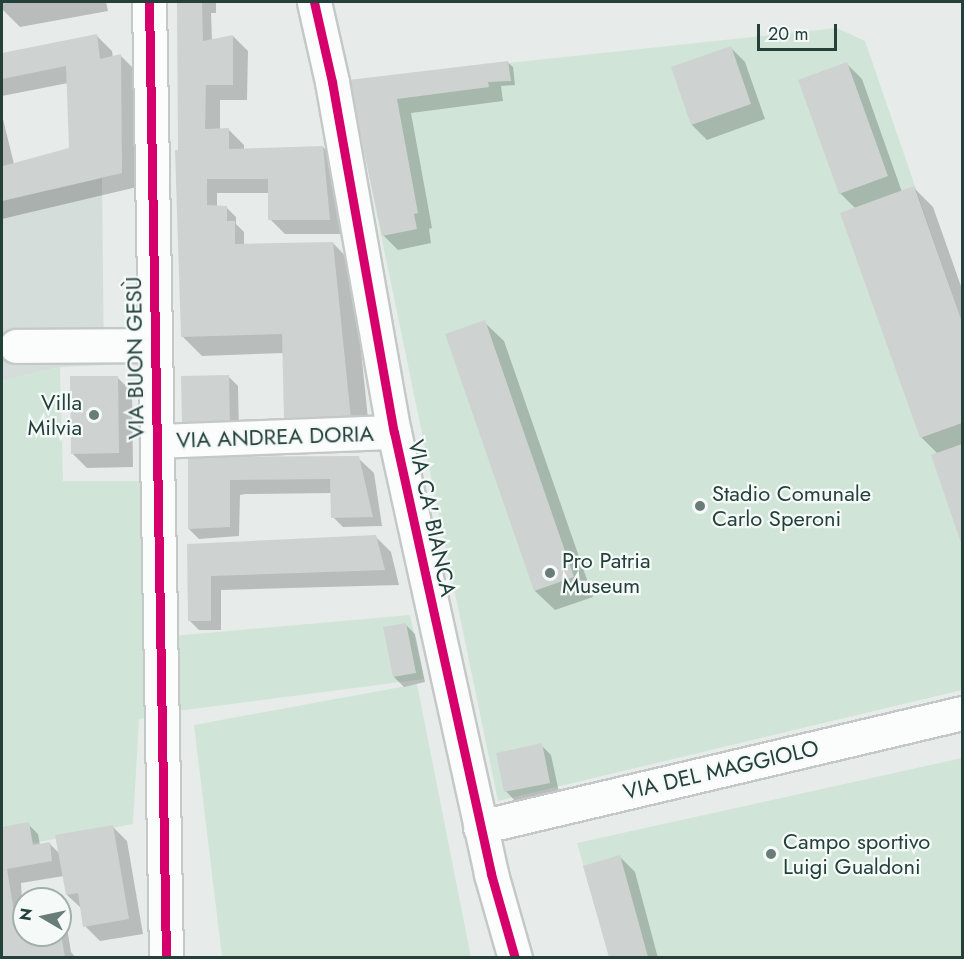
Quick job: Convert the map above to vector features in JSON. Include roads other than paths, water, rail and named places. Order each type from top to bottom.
[{"type":"street","name":"VIA BUON GESÙ","points":[[148,2],[166,957]]},
{"type":"street","name":"VIA CA' BIANCA","points":[[314,2],[332,82],[394,432],[490,874],[515,957]]},
{"type":"street","points":[[16,346],[154,345]]},
{"type":"street","name":"VIA ANDREA DORIA","points":[[157,441],[394,432]]},
{"type":"street","name":"VIA DEL MAGGIOLO","points":[[480,827],[963,713]]},
{"type":"place","name":"Villa Milvia","points":[[94,415]]},
{"type":"place","name":"Stadio Comunale Carlo Speroni","points":[[700,506]]},
{"type":"place","name":"Pro Patria Museum","points":[[550,573]]},
{"type":"place","name":"Campo sportivo Luigi Gualdoni","points":[[771,854]]}]
